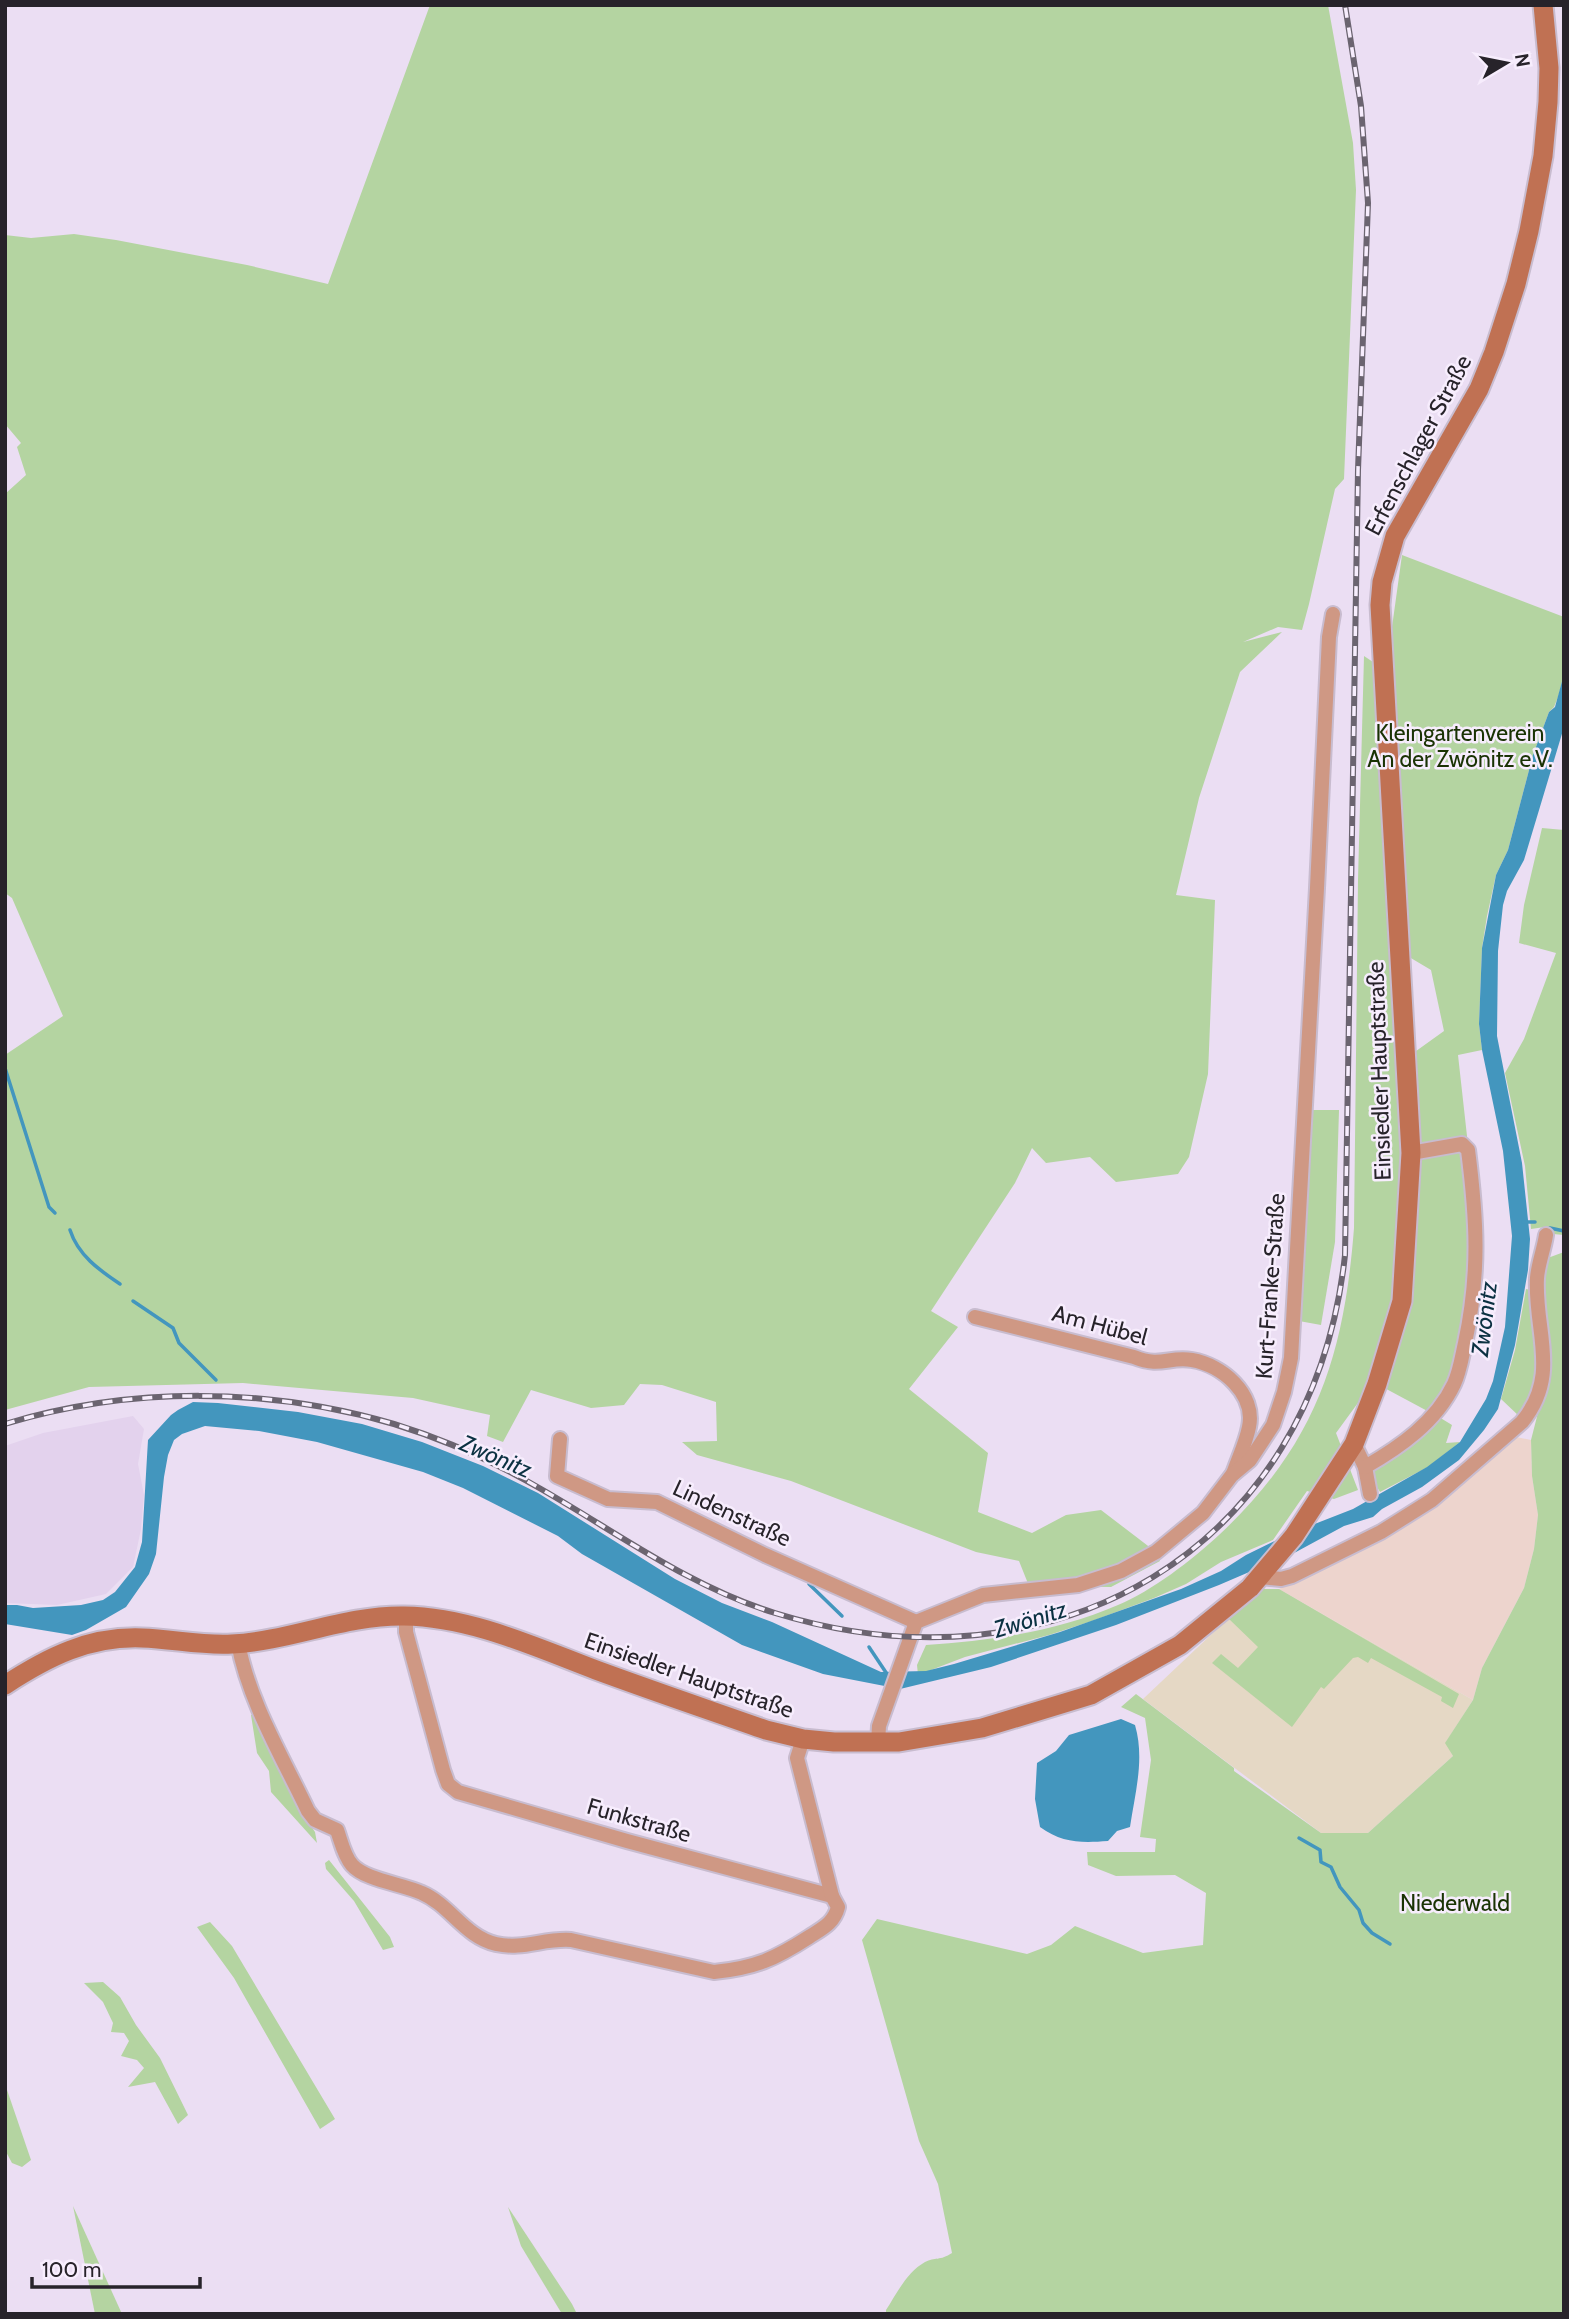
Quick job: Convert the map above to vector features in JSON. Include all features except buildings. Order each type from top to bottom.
[{"type":"main road","name":"Erfenschlager Straße","points":[[1394,872],[1380,605],[1382,582],[1395,536],[1479,389],[1516,285],[1538,181],[1547,116],[1549,68],[1544,5]]},
{"type":"main road","name":"Einsiedler Hauptstraße","points":[[5,1685],[43,1660],[90,1643],[143,1638],[194,1644],[239,1643],[384,1616],[430,1617],[464,1623],[766,1730],[803,1739],[878,1744],[982,1728],[1091,1695],[1180,1644],[1261,1577],[1311,1511],[1354,1444],[1377,1384],[1402,1301],[1411,1153],[1394,872]]},
{"type":"street","name":"Kurt-Franke-Straße","points":[[916,1622],[983,1595],[1078,1585],[1121,1571],[1156,1552],[1203,1513],[1232,1475],[1250,1460],[1273,1426],[1291,1358],[1329,637],[1333,614]]},
{"type":"street","points":[[1365,1467],[1395,1450],[1424,1425],[1448,1394],[1460,1369],[1476,1275],[1477,1243],[1468,1150],[1462,1144],[1411,1153]]},
{"type":"street","points":[[1261,1577],[1281,1579],[1292,1576],[1381,1532],[1432,1500],[1522,1422],[1534,1407],[1541,1384],[1544,1360],[1537,1278],[1546,1235]]},
{"type":"street","name":"Am Hübel","points":[[975,1317],[1146,1362],[1191,1360],[1218,1369],[1241,1390],[1250,1425],[1232,1475]]},
{"type":"street","name":"Lindenstraße","points":[[561,1439],[557,1476],[608,1499],[657,1502],[765,1555],[916,1622]]},
{"type":"street","points":[[1354,1444],[1365,1467],[1370,1494]]},
{"type":"street","name":"Funkstraße","points":[[406,1616],[406,1632],[443,1770],[448,1784],[458,1792],[832,1896]]},
{"type":"street","points":[[878,1744],[879,1726],[916,1622]]},
{"type":"street","points":[[239,1643],[241,1660],[261,1711],[308,1811],[315,1820],[337,1830],[352,1865],[363,1873],[421,1892],[443,1904],[475,1936],[494,1944],[520,1947],[557,1939],[570,1940],[714,1972],[736,1970],[771,1960],[830,1924],[838,1907],[832,1896],[797,1758],[803,1739]]},
{"type":"shaded area","points":[[133,1416],[144,1429],[138,1464],[144,1495],[141,1529],[133,1567],[106,1594],[57,1605],[5,1603],[5,1446],[43,1433]]},
{"type":"shaded area","points":[[1516,1437],[1531,1440],[1532,1476],[1538,1515],[1534,1549],[1524,1588],[1482,1668],[1473,1700],[1279,1589],[1389,1535],[1440,1501]]},
{"type":"shaded area","points":[[1279,1589],[1473,1700],[1446,1742],[1453,1756],[1368,1833],[1321,1833],[1143,1699],[1252,1596]]},
{"type":"green space","points":[[430,5],[1328,5],[1353,143],[1356,190],[1344,479],[1335,489],[1302,630],[1278,627],[1243,642],[1282,632],[1240,672],[1199,798],[1176,895],[1215,900],[1208,1074],[1189,1157],[1178,1174],[1116,1182],[1090,1157],[1046,1163],[1032,1148],[1015,1183],[931,1311],[958,1327],[909,1389],[988,1453],[978,1512],[1032,1533],[1066,1515],[1101,1510],[1156,1552],[1160,1561],[1111,1587],[1029,1586],[1019,1561],[976,1552],[791,1481],[697,1455],[682,1442],[717,1441],[716,1402],[662,1385],[640,1384],[624,1405],[591,1408],[531,1390],[503,1442],[487,1436],[490,1415],[413,1398],[243,1383],[89,1387],[5,1410],[5,1055],[63,1016],[12,898],[5,893],[5,494],[26,475],[17,447],[21,443],[5,424],[5,235],[31,238],[74,234],[116,240],[247,265],[328,284]]},
{"type":"green space","name":"Kleingartenverein An der Zwönitz e.V.","points":[[1402,555],[1564,617],[1564,674],[1558,697],[1549,712],[1533,755],[1508,850],[1496,875],[1487,916],[1482,948],[1479,1024],[1482,1050],[1458,1055],[1474,1199],[1459,1369],[1434,1414],[1452,1425],[1446,1443],[1460,1442],[1428,1467],[1380,1492],[1365,1467],[1433,1414],[1377,1384],[1402,1301],[1405,1059],[1444,1031],[1431,970],[1394,948],[1402,1155],[1396,1300],[1363,1396],[1336,1433],[1358,1490],[1334,1499],[1307,1491],[1273,1540],[1221,1562],[1186,1584],[1154,1598],[1092,1621],[965,1657],[918,1675],[917,1665],[926,1645],[975,1641],[1072,1622],[1131,1599],[1171,1574],[1197,1555],[1252,1501],[1280,1467],[1302,1432],[1319,1396],[1342,1318],[1354,1228],[1364,656],[1376,664],[1388,656]]},
{"type":"green space","points":[[1542,828],[1564,830],[1564,1235],[1553,1234],[1545,1227],[1531,1229],[1525,1166],[1505,1073],[1524,1039],[1556,953],[1519,943],[1524,905]]},
{"type":"green space","points":[[1309,1110],[1339,1110],[1335,1242],[1321,1325],[1299,1321]]},
{"type":"green space","name":"Niederwald","points":[[1564,1252],[1564,2314],[886,2314],[898,2290],[913,2271],[925,2262],[952,2253],[938,2184],[919,2141],[862,1940],[877,1919],[1027,1954],[1051,1945],[1075,1926],[1143,1953],[1203,1945],[1206,1893],[1175,1875],[1116,1876],[1088,1865],[1087,1852],[1155,1852],[1156,1839],[1140,1837],[1151,1760],[1145,1718],[1121,1707],[1136,1694],[1234,1768],[1234,1771],[1321,1833],[1368,1833],[1453,1756],[1445,1743],[1473,1700],[1482,1668],[1524,1588],[1534,1549],[1538,1515],[1532,1476],[1531,1440],[1542,1397],[1542,1279],[1545,1259]]},
{"type":"green space","points":[[1526,1289],[1535,1291],[1539,1380],[1520,1417],[1501,1399],[1515,1350]]},
{"type":"green space","points":[[1261,1589],[1279,1589],[1459,1694],[1453,1708],[1441,1701],[1442,1697],[1371,1658],[1368,1663],[1358,1657],[1353,1658],[1324,1689],[1321,1687],[1292,1727],[1212,1663],[1221,1654],[1238,1668],[1258,1647],[1229,1619]]},
{"type":"green space","points":[[258,1714],[304,1816],[315,1832],[317,1843],[271,1792],[269,1771],[257,1753],[251,1715]]},
{"type":"green space","points":[[329,1860],[390,1937],[394,1947],[383,1950],[354,1901],[326,1869],[325,1863]]},
{"type":"green space","points":[[210,1922],[232,1946],[335,2119],[320,2129],[234,1978],[197,1927]]},
{"type":"green space","points":[[103,1982],[120,1997],[160,2058],[188,2115],[178,2124],[155,2082],[128,2087],[144,2068],[137,2060],[121,2056],[129,2041],[124,2033],[111,2032],[113,2023],[103,2002],[84,1983]]},
{"type":"green space","points":[[5,2084],[31,2160],[22,2167],[12,2163],[5,2150]]},
{"type":"green space","points":[[73,2206],[122,2314],[95,2314]]},
{"type":"green space","points":[[508,2207],[577,2314],[562,2314],[521,2246]]},
{"type":"water","points":[[1564,674],[1564,727],[1524,860],[1507,891],[1498,951],[1497,1036],[1522,1163],[1530,1239],[1528,1270],[1515,1345],[1498,1409],[1484,1430],[1459,1460],[1373,1517],[1344,1526],[1296,1552],[1219,1585],[1116,1625],[991,1667],[900,1689],[823,1674],[742,1645],[582,1554],[558,1536],[463,1488],[423,1472],[317,1442],[259,1431],[205,1426],[182,1434],[174,1440],[164,1477],[156,1554],[149,1574],[126,1607],[72,1635],[5,1624],[5,1605],[33,1608],[81,1605],[103,1600],[115,1592],[135,1567],[142,1542],[148,1440],[171,1415],[193,1402],[298,1412],[362,1424],[422,1442],[483,1466],[538,1493],[675,1579],[722,1603],[772,1622],[881,1672],[926,1671],[954,1664],[1060,1632],[1181,1589],[1221,1571],[1246,1555],[1289,1534],[1353,1509],[1427,1467],[1460,1442],[1486,1399],[1493,1381],[1505,1327],[1512,1236],[1503,1151],[1479,1024],[1482,948],[1496,875],[1508,850],[1533,755],[1549,712],[1555,707]]},
{"type":"water","points":[[1121,1719],[1135,1725],[1139,1750],[1130,1827],[1117,1831],[1108,1841],[1089,1842],[1064,1839],[1040,1827],[1035,1799],[1037,1763],[1056,1751],[1069,1735]]},
{"type":"waterway","points":[[5,1068],[49,1207],[55,1213]]},
{"type":"waterway","points":[[1523,1222],[1535,1222]]},
{"type":"waterway","points":[[1550,1228],[1564,1231]]},
{"type":"waterway","points":[[70,1230],[84,1254],[120,1284]]},
{"type":"waterway","points":[[133,1301],[173,1328],[179,1343],[216,1380]]},
{"type":"waterway","points":[[809,1584],[842,1616]]},
{"type":"waterway","points":[[869,1647],[887,1674]]},
{"type":"waterway","points":[[1299,1838],[1320,1850],[1321,1862],[1331,1867],[1340,1887],[1359,1910],[1363,1923],[1372,1933],[1390,1944]]},
{"type":"railway","points":[[5,1424],[101,1403],[200,1396],[298,1403],[346,1412],[413,1430],[488,1461],[541,1489],[684,1574],[744,1602],[775,1613],[878,1634],[977,1635],[1070,1616],[1153,1577],[1224,1521],[1282,1448],[1323,1359],[1345,1255],[1358,470],[1368,203],[1361,106],[1345,5]]},
{"type":"water label","name":"Zwönitz","points":[[1484,1319]]},
{"type":"water label","name":"Zwönitz","points":[[496,1456]]},
{"type":"water label","name":"Zwönitz","points":[[1030,1619]]}]
